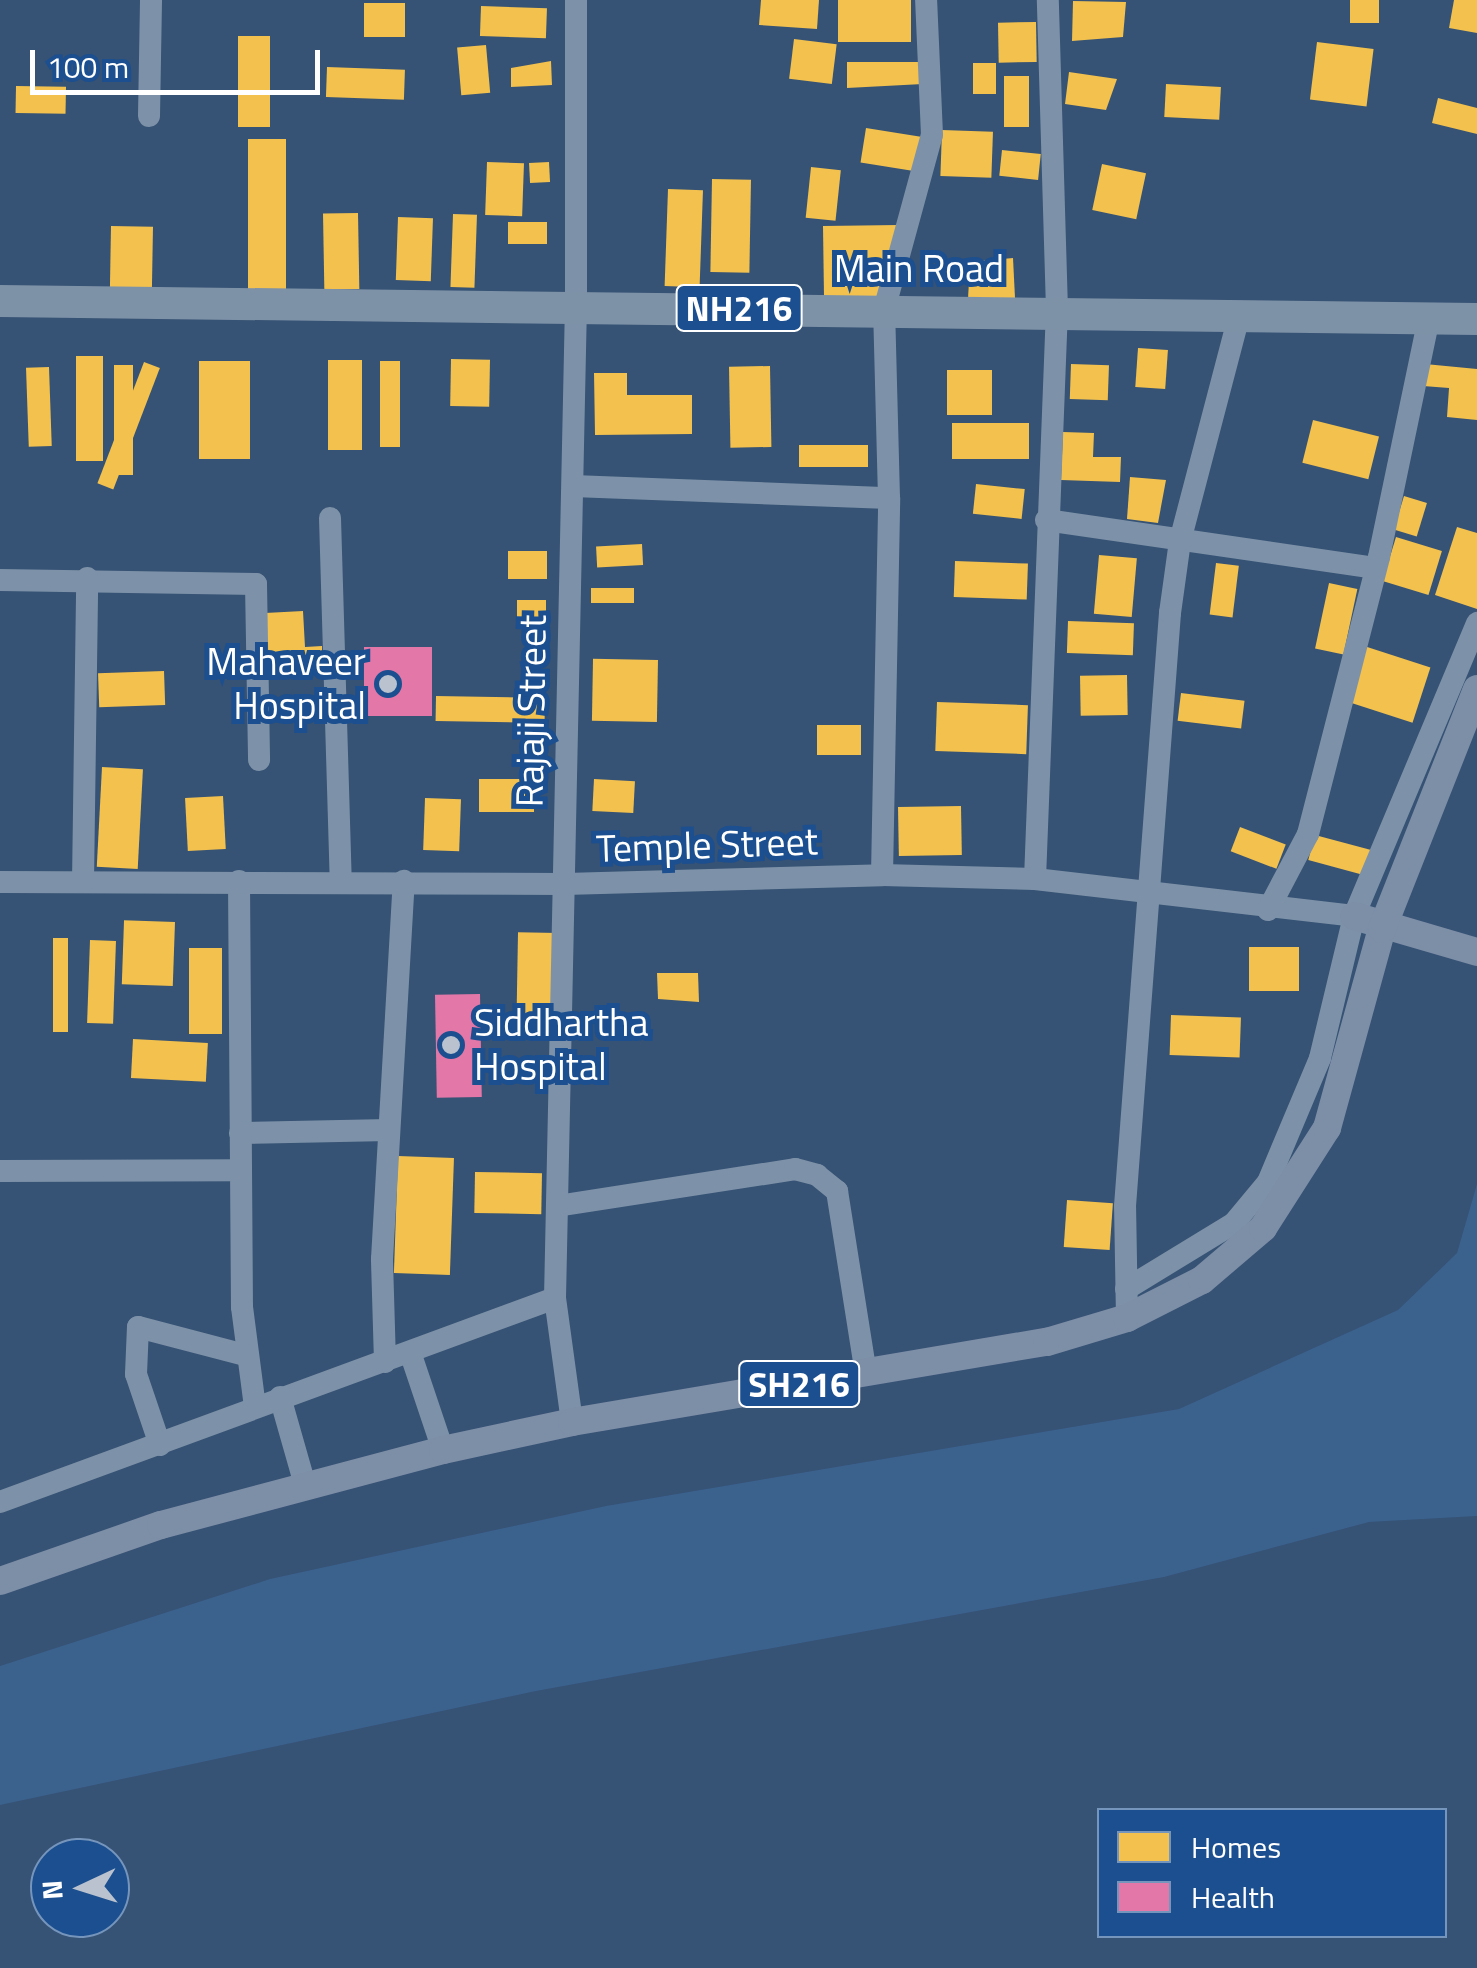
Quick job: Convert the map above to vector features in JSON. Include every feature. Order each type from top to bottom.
[{"type":"highway","name":"Main Road","points":[[0,301],[1240,312],[1477,318]]},
{"type":"main road","name":"SH216","points":[[0,1581],[305,1485],[443,1450],[572,1422],[1048,1342],[1126,1318],[1202,1280],[1263,1228],[1302,1175],[1333,1110],[1382,929],[1477,689]]},
{"type":"main road","points":[[1354,916],[1382,929],[1477,952]]},
{"type":"street","points":[[148,116],[151,0]]},
{"type":"street","name":"Rajaji Street","points":[[572,1422],[555,1298],[576,306],[576,0]]},
{"type":"street","points":[[882,875],[889,498],[884,310],[932,135],[926,0]]},
{"type":"street","points":[[1035,879],[1057,310],[1048,0]]},
{"type":"street","points":[[1126,1318],[1125,1206],[1158,726],[1180,541],[1240,312]]},
{"type":"street","points":[[1268,910],[1308,834],[1375,568],[1429,318]]},
{"type":"street","points":[[573,486],[889,498]]},
{"type":"street","points":[[330,518],[342,879]]},
{"type":"street","points":[[1046,520],[1375,568]]},
{"type":"street","points":[[0,580],[86,578],[256,584],[258,760]]},
{"type":"street","points":[[83,882],[86,578]]},
{"type":"street","points":[[1126,1289],[1234,1224],[1268,1182],[1320,1058],[1354,916],[1477,623]]},
{"type":"street","name":"Temple Street","points":[[0,882],[342,879],[564,884],[882,875],[1035,879],[1147,890],[1268,910],[1354,916]]},
{"type":"street","points":[[384,1362],[389,1130],[404,880]]},
{"type":"street","points":[[239,881],[245,1355],[255,1407]]},
{"type":"street","points":[[240,1132],[389,1130]]},
{"type":"street","points":[[557,1206],[795,1169],[817,1175],[837,1190],[866,1374]]},
{"type":"street","points":[[0,1171],[240,1170]]},
{"type":"street","points":[[0,1502],[280,1397],[411,1355],[555,1298]]},
{"type":"street","points":[[160,1445],[136,1374],[138,1327],[245,1355]]},
{"type":"street","points":[[411,1355],[443,1450]]},
{"type":"street","points":[[280,1397],[305,1485]]},
{"type":"water","points":[[1477,1184],[1477,1516],[1369,1522],[1164,1577],[536,1691],[0,1805],[0,1666],[270,1579],[606,1506],[1179,1409],[1398,1310],[1457,1253]]},
{"type":"building: Homes","points":[[761,0],[819,0],[817,29],[759,25]]},
{"type":"building: Homes","points":[[838,0],[911,0],[911,42],[838,42]]},
{"type":"building: Homes","points":[[1350,0],[1379,0],[1379,23],[1350,23]]},
{"type":"building: Homes","points":[[1454,0],[1477,0],[1477,33],[1449,28]]},
{"type":"building: Homes","points":[[1073,1],[1126,2],[1123,37],[1072,41]]},
{"type":"building: Homes","points":[[364,3],[405,3],[405,37],[364,37]]},
{"type":"building: Homes","points":[[481,6],[547,8],[546,38],[480,36]]},
{"type":"building: Homes","points":[[1036,22],[1037,62],[999,63],[998,23]]},
{"type":"building: Homes","points":[[238,36],[270,36],[270,127],[238,127]]},
{"type":"building: Homes","points":[[794,39],[837,44],[832,84],[789,79]]},
{"type":"building: Homes","points":[[1317,42],[1374,49],[1367,107],[1310,100]]},
{"type":"building: Homes","points":[[486,45],[490,93],[461,95],[457,48]]},
{"type":"building: Homes","points":[[551,61],[552,85],[511,87],[511,68]]},
{"type":"building: Homes","points":[[847,62],[923,62],[923,84],[847,88]]},
{"type":"building: Homes","points":[[973,63],[996,63],[996,94],[973,94]]},
{"type":"building: Homes","points":[[327,67],[405,70],[404,100],[326,97]]},
{"type":"building: Homes","points":[[1069,72],[1117,79],[1106,110],[1065,104]]},
{"type":"building: Homes","points":[[1004,76],[1029,76],[1029,127],[1004,127]]},
{"type":"building: Homes","points":[[1166,84],[1221,87],[1219,120],[1164,117]]},
{"type":"building: Homes","points":[[16,86],[66,87],[66,114],[16,113]]},
{"type":"building: Homes","points":[[1438,98],[1477,108],[1477,134],[1432,123]]},
{"type":"building: Homes","points":[[866,128],[922,137],[917,171],[861,163]]},
{"type":"building: Homes","points":[[942,130],[993,132],[991,178],[940,176]]},
{"type":"building: Homes","points":[[248,139],[286,139],[286,293],[248,293]]},
{"type":"building: Homes","points":[[1002,150],[1041,154],[1038,180],[999,176]]},
{"type":"building: Homes","points":[[487,162],[524,163],[522,216],[485,215]]},
{"type":"building: Homes","points":[[549,162],[550,182],[530,183],[529,163]]},
{"type":"building: Homes","points":[[1102,164],[1146,173],[1136,219],[1092,210]]},
{"type":"building: Homes","points":[[811,167],[841,170],[836,221],[806,218]]},
{"type":"building: Homes","points":[[712,179],[751,180],[749,273],[710,272]]},
{"type":"building: Homes","points":[[668,189],[703,190],[700,287],[665,286]]},
{"type":"building: Homes","points":[[358,213],[359,289],[324,290],[323,214]]},
{"type":"building: Homes","points":[[453,214],[477,215],[474,288],[450,287]]},
{"type":"building: Homes","points":[[398,217],[433,218],[431,281],[396,280]]},
{"type":"building: Homes","points":[[508,222],[547,222],[547,244],[508,244]]},
{"type":"building: Homes","points":[[898,225],[880,296],[824,297],[823,226]]},
{"type":"building: Homes","points":[[111,226],[153,227],[152,291],[110,290]]},
{"type":"building: Homes","points":[[1013,258],[1015,298],[968,299],[970,262]]},
{"type":"building: Homes","points":[[1138,348],[1168,350],[1165,389],[1135,387]]},
{"type":"building: Homes","points":[[76,356],[103,356],[103,461],[76,461]]},
{"type":"building: Homes","points":[[451,359],[490,360],[489,407],[450,406]]},
{"type":"building: Homes","points":[[328,360],[362,360],[362,450],[328,450]]},
{"type":"building: Homes","points":[[199,361],[250,361],[250,459],[199,459]]},
{"type":"building: Homes","points":[[380,361],[400,361],[400,447],[380,447]]},
{"type":"building: Homes","points":[[144,362],[160,368],[113,489],[97,483]]},
{"type":"building: Homes","points":[[1071,364],[1109,365],[1108,400],[1070,399]]},
{"type":"building: Homes","points":[[1425,364],[1477,369],[1477,420],[1447,417],[1449,388],[1423,386]]},
{"type":"building: Homes","points":[[114,365],[133,365],[133,475],[114,475]]},
{"type":"building: Homes","points":[[770,366],[771,447],[730,448],[729,367]]},
{"type":"building: Homes","points":[[49,367],[52,446],[29,447],[26,368]]},
{"type":"building: Homes","points":[[947,370],[992,370],[992,415],[947,415]]},
{"type":"building: Homes","points":[[594,373],[627,373],[627,395],[692,395],[692,434],[595,435]]},
{"type":"building: Homes","points":[[1313,420],[1379,436],[1368,479],[1302,463]]},
{"type":"building: Homes","points":[[952,423],[1029,423],[1029,459],[952,459]]},
{"type":"building: Homes","points":[[1063,432],[1094,433],[1093,457],[1121,457],[1120,482],[1061,480]]},
{"type":"building: Homes","points":[[799,445],[868,445],[868,467],[799,467]]},
{"type":"building: Homes","points":[[1130,477],[1166,480],[1158,523],[1127,519]]},
{"type":"building: Homes","points":[[976,484],[1025,489],[1022,519],[973,514]]},
{"type":"building: Homes","points":[[1404,496],[1427,503],[1417,536],[1394,529]]},
{"type":"building: Homes","points":[[1457,527],[1477,533],[1477,609],[1435,595]]},
{"type":"building: Homes","points":[[1396,537],[1442,551],[1428,595],[1383,581]]},
{"type":"building: Homes","points":[[642,544],[643,565],[597,567],[596,546]]},
{"type":"building: Homes","points":[[508,551],[547,551],[547,579],[508,579]]},
{"type":"building: Homes","points":[[1099,555],[1137,558],[1132,617],[1094,614]]},
{"type":"building: Homes","points":[[955,561],[1028,564],[1027,600],[954,597]]},
{"type":"building: Homes","points":[[1216,563],[1239,566],[1232,617],[1210,615]]},
{"type":"building: Homes","points":[[1329,583],[1357,589],[1343,655],[1315,649]]},
{"type":"building: Homes","points":[[591,588],[634,588],[634,603],[591,603]]},
{"type":"building: Homes","points":[[517,600],[546,600],[546,626],[517,626]]},
{"type":"building: Homes","points":[[303,611],[305,647],[322,646],[322,660],[267,663],[265,613]]},
{"type":"building: Homes","points":[[1068,621],[1134,623],[1133,655],[1067,653]]},
{"type":"building: Homes","points":[[1361,645],[1430,668],[1413,723],[1343,700]]},
{"type":"building: Homes","points":[[593,659],[658,660],[657,722],[592,721]]},
{"type":"building: Homes","points":[[164,671],[165,705],[99,707],[98,673]]},
{"type":"building: Homes","points":[[1127,675],[1128,715],[1081,716],[1080,676]]},
{"type":"building: Homes","points":[[1181,693],[1245,701],[1241,729],[1178,721]]},
{"type":"building: Homes","points":[[436,696],[545,698],[545,723],[436,721]]},
{"type":"building: Homes","points":[[937,702],[1028,705],[1026,754],[935,751]]},
{"type":"building: Homes","points":[[817,725],[861,725],[861,755],[817,755]]},
{"type":"building: Homes","points":[[102,767],[143,769],[138,869],[97,867]]},
{"type":"building: Homes","points":[[479,779],[534,779],[534,812],[479,812]]},
{"type":"building: Homes","points":[[594,779],[635,781],[633,813],[592,811]]},
{"type":"building: Homes","points":[[223,796],[226,849],[188,851],[185,798]]},
{"type":"building: Homes","points":[[425,798],[461,799],[459,851],[423,850]]},
{"type":"building: Homes","points":[[961,806],[962,855],[899,856],[898,807]]},
{"type":"building: Homes","points":[[1240,827],[1286,845],[1276,869],[1231,851]]},
{"type":"building: Homes","points":[[1315,835],[1373,851],[1366,876],[1308,860]]},
{"type":"building: Homes","points":[[124,920],[175,922],[173,986],[122,984]]},
{"type":"building: Homes","points":[[518,932],[558,933],[556,1019],[517,1018]]},
{"type":"building: Homes","points":[[53,938],[68,938],[68,1032],[53,1032]]},
{"type":"building: Homes","points":[[90,940],[116,941],[113,1024],[87,1023]]},
{"type":"building: Homes","points":[[1249,947],[1299,947],[1299,991],[1249,991]]},
{"type":"building: Homes","points":[[189,948],[222,948],[222,1034],[189,1034]]},
{"type":"building: Homes","points":[[657,973],[698,973],[699,1002],[658,999]]},
{"type":"building: Homes","points":[[1171,1015],[1241,1017],[1240,1057],[1170,1055]]},
{"type":"building: Homes","points":[[133,1039],[208,1043],[206,1082],[131,1078]]},
{"type":"building: Homes","points":[[398,1156],[454,1158],[450,1275],[394,1273]]},
{"type":"building: Homes","points":[[475,1172],[542,1173],[541,1214],[474,1213]]},
{"type":"building: Homes","points":[[1067,1200],[1113,1203],[1110,1250],[1064,1247]]},
{"type":"building: Health","points":[[364,647],[432,647],[432,716],[364,716]]},
{"type":"building: Health","points":[[480,994],[482,1097],[437,1098],[435,995]]},
{"type":"place","name":"Mahaveer Hospital","points":[[388,684]]},
{"type":"place","name":"Siddhartha Hospital","points":[[451,1045]]}]
